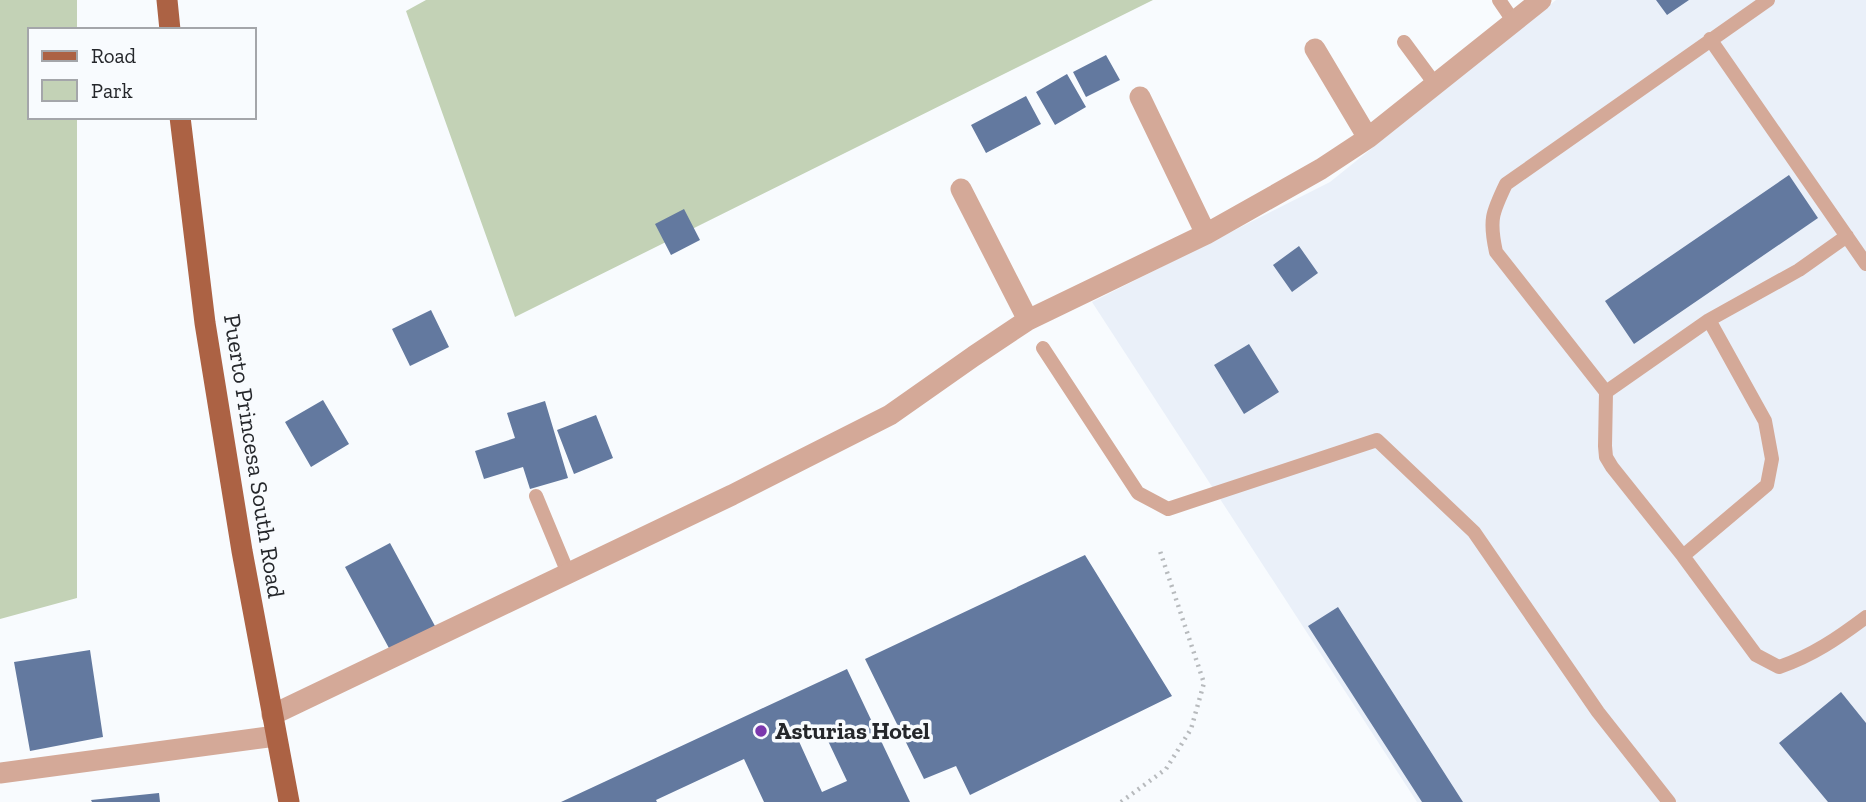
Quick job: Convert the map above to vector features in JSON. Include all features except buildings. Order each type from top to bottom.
[{"type":"main road","points":[[167,0],[170,28]]},
{"type":"main road","name":"Puerto Princesa South Road","points":[[180,119],[205,323],[242,551],[289,802]]},
{"type":"street","points":[[0,773],[274,725],[568,573],[732,495],[890,415],[1028,320],[1206,234],[1321,169],[1368,138],[1541,0]]},
{"type":"street","points":[[1315,49],[1368,138]]},
{"type":"street","points":[[1140,97],[1206,234]]},
{"type":"street","points":[[961,189],[1028,320]]},
{"type":"lane","points":[[1499,0],[1514,22]]},
{"type":"lane","points":[[1768,0],[1506,184],[1490,225],[1496,252],[1606,392],[1606,457],[1612,467],[1683,555],[1756,654],[1779,667],[1800,660],[1828,645],[1866,617]]},
{"type":"lane","points":[[1710,39],[1866,264]]},
{"type":"lane","points":[[1404,42],[1435,84]]},
{"type":"lane","points":[[1606,392],[1709,320],[1799,270],[1847,236]]},
{"type":"lane","points":[[1683,555],[1767,485],[1772,459],[1765,421],[1709,320]]},
{"type":"lane","points":[[1043,348],[1138,493],[1168,509],[1377,440],[1474,532],[1598,712],[1669,802]]},
{"type":"lane","points":[[536,496],[568,573]]},
{"type":"path","points":[[1121,802],[1166,769],[1191,729],[1203,683],[1160,551]]},
{"type":"shaded area","points":[[1556,0],[1866,0],[1866,802],[1417,802],[1092,302],[1330,182]]},
{"type":"green space","points":[[0,0],[77,0],[77,28],[28,28],[28,119],[77,119],[77,598],[0,619]]},
{"type":"green space","points":[[426,0],[1153,0],[515,317],[406,11]]},
{"type":"place","name":"Asturias Hotel","points":[[761,731]]}]
